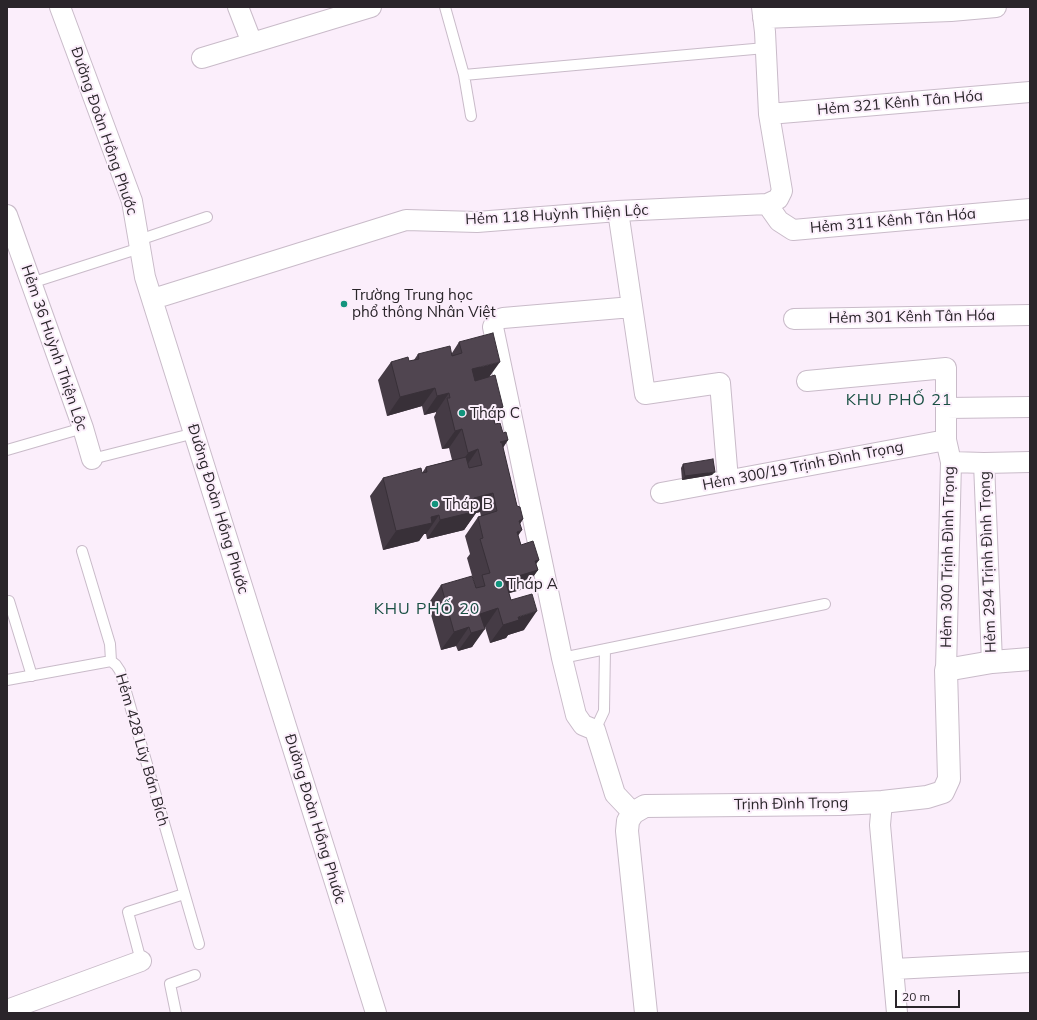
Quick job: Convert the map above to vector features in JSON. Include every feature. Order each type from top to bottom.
[{"type":"street","name":"Đường Đoàn Hồng Phước","points":[[60,7],[132,201],[146,277],[376,1013]]},
{"type":"street","points":[[238,7],[252,44]]},
{"type":"street","points":[[202,58],[371,7]]},
{"type":"street","points":[[767,204],[778,199],[782,191],[769,114],[762,13],[952,11],[996,7]]},
{"type":"street","name":"Hẻm 321 Kênh Tân Hóa","points":[[769,114],[1030,92]]},
{"type":"street","name":"Hẻm 311 Kênh Tân Hóa","points":[[767,204],[779,221],[793,230],[1030,209]]},
{"type":"street","name":"Hẻm 118 Huỳnh Thiện Lộc","points":[[153,299],[406,220],[477,222],[618,211],[767,204]]},
{"type":"street","points":[[618,211],[645,394],[720,383],[728,480]]},
{"type":"street","name":"Hẻm 36 Huỳnh Thiện Lộc","points":[[7,215],[83,428],[92,459]]},
{"type":"street","points":[[632,307],[503,318],[496,320],[493,327],[562,658],[576,715],[583,724],[595,730],[615,794],[634,813],[628,821],[627,830],[646,1013]]},
{"type":"street","name":"Hẻm 301 Kênh Tân Hóa","points":[[794,319],[1030,314]]},
{"type":"street","name":"Hẻm 300 Trịnh Đình Trọng","points":[[807,381],[946,368],[946,440],[951,462],[946,670]]},
{"type":"street","points":[[946,408],[1030,407]]},
{"type":"street","name":"Hẻm 300/19 Trịnh Đình Trọng","points":[[661,493],[946,440]]},
{"type":"street","points":[[951,462],[1030,462]]},
{"type":"street","name":"Hẻm 294 Trịnh Đình Trọng","points":[[984,463],[992,662]]},
{"type":"street","points":[[946,670],[992,662],[1030,659]]},
{"type":"street","name":"Trịnh Đình Trọng","points":[[634,813],[645,806],[840,804],[882,802],[927,797],[943,792],[949,779],[946,670]]},
{"type":"street","points":[[882,802],[880,825],[897,1013]]},
{"type":"street","points":[[7,1010],[141,961]]},
{"type":"street","points":[[894,969],[1030,962]]},
{"type":"lane","points":[[445,7],[464,75],[471,116]]},
{"type":"lane","points":[[464,75],[765,48]]},
{"type":"lane","points":[[31,282],[140,244],[207,218]]},
{"type":"lane","points":[[7,450],[83,428]]},
{"type":"lane","points":[[92,459],[195,433]]},
{"type":"lane","points":[[82,551],[110,644],[111,661]]},
{"type":"lane","points":[[9,601],[32,676]]},
{"type":"lane","points":[[562,658],[825,604]]},
{"type":"lane","points":[[595,730],[604,711],[605,649]]},
{"type":"lane","name":"Hẻm 428 Lũy Bán Bích","points":[[7,680],[111,661],[116,665],[120,671],[199,944]]},
{"type":"lane","points":[[141,961],[128,912],[184,894]]},
{"type":"lane","points":[[176,1013],[170,984],[195,975]]},
{"type":"building","points":[[493,333],[500,362],[472,369],[475,381],[495,375],[503,407],[492,410],[495,424],[500,423],[503,433],[506,432],[508,440],[500,442],[502,443],[517,506],[520,507],[523,519],[519,521],[522,530],[517,532],[521,545],[533,541],[539,560],[535,561],[538,570],[505,580],[511,600],[532,594],[537,611],[518,617],[519,620],[503,625],[498,608],[480,614],[485,629],[471,633],[469,627],[454,632],[441,585],[472,576],[476,588],[485,586],[482,575],[490,573],[480,539],[483,538],[478,517],[497,511],[493,493],[474,498],[477,511],[440,520],[439,515],[431,517],[432,523],[396,531],[383,478],[421,468],[422,473],[427,472],[426,467],[466,457],[469,468],[482,465],[478,449],[468,453],[462,429],[455,431],[447,398],[450,398],[449,393],[437,396],[435,388],[400,397],[391,362],[408,357],[409,361],[419,359],[418,354],[450,346],[452,356],[462,353],[459,342]]},
{"type":"building","points":[[713,459],[715,472],[685,476],[683,464]]},
{"type":"place","name":"Trường Trung học phổ thông Nhân Việt","points":[[344,304]]},
{"type":"place","name":"Tháp C","points":[[462,413]]},
{"type":"place","name":"Tháp B","points":[[435,504]]},
{"type":"place","name":"Tháp A","points":[[499,584]]},
{"type":"district","name":"KHU PHỐ 21","points":[[899,400]]},
{"type":"district","name":"KHU PHỐ 20","points":[[427,609]]}]
